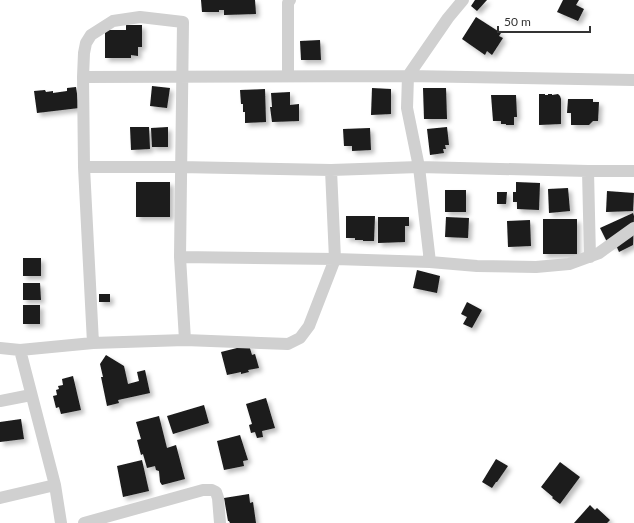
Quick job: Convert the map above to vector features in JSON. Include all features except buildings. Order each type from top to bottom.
[{"type":"street","points":[[288,76],[288,3],[290,0]]},
{"type":"street","points":[[430,262],[419,167],[407,108],[408,76],[448,18],[463,0]]},
{"type":"street","points":[[93,343],[84,167],[84,53],[86,43],[91,35],[112,20],[140,17],[183,22],[180,257],[185,340]]},
{"type":"street","points":[[83,77],[408,76],[634,80]]},
{"type":"street","points":[[84,167],[331,170],[419,167],[634,171]]},
{"type":"street","points":[[0,348],[20,350],[93,343],[185,340],[288,344],[300,338],[309,326],[335,259],[331,170]]},
{"type":"street","points":[[588,171],[590,257]]},
{"type":"street","points":[[180,257],[335,259],[430,262],[477,266],[536,267],[569,264],[590,257],[599,253],[634,228]]},
{"type":"street","points":[[20,350],[55,485],[61,523]]},
{"type":"street","points":[[0,402],[31,394]]},
{"type":"street","points":[[0,498],[55,485]]},
{"type":"street","points":[[84,523],[203,490],[212,490],[216,492],[218,498],[220,523]]}]
